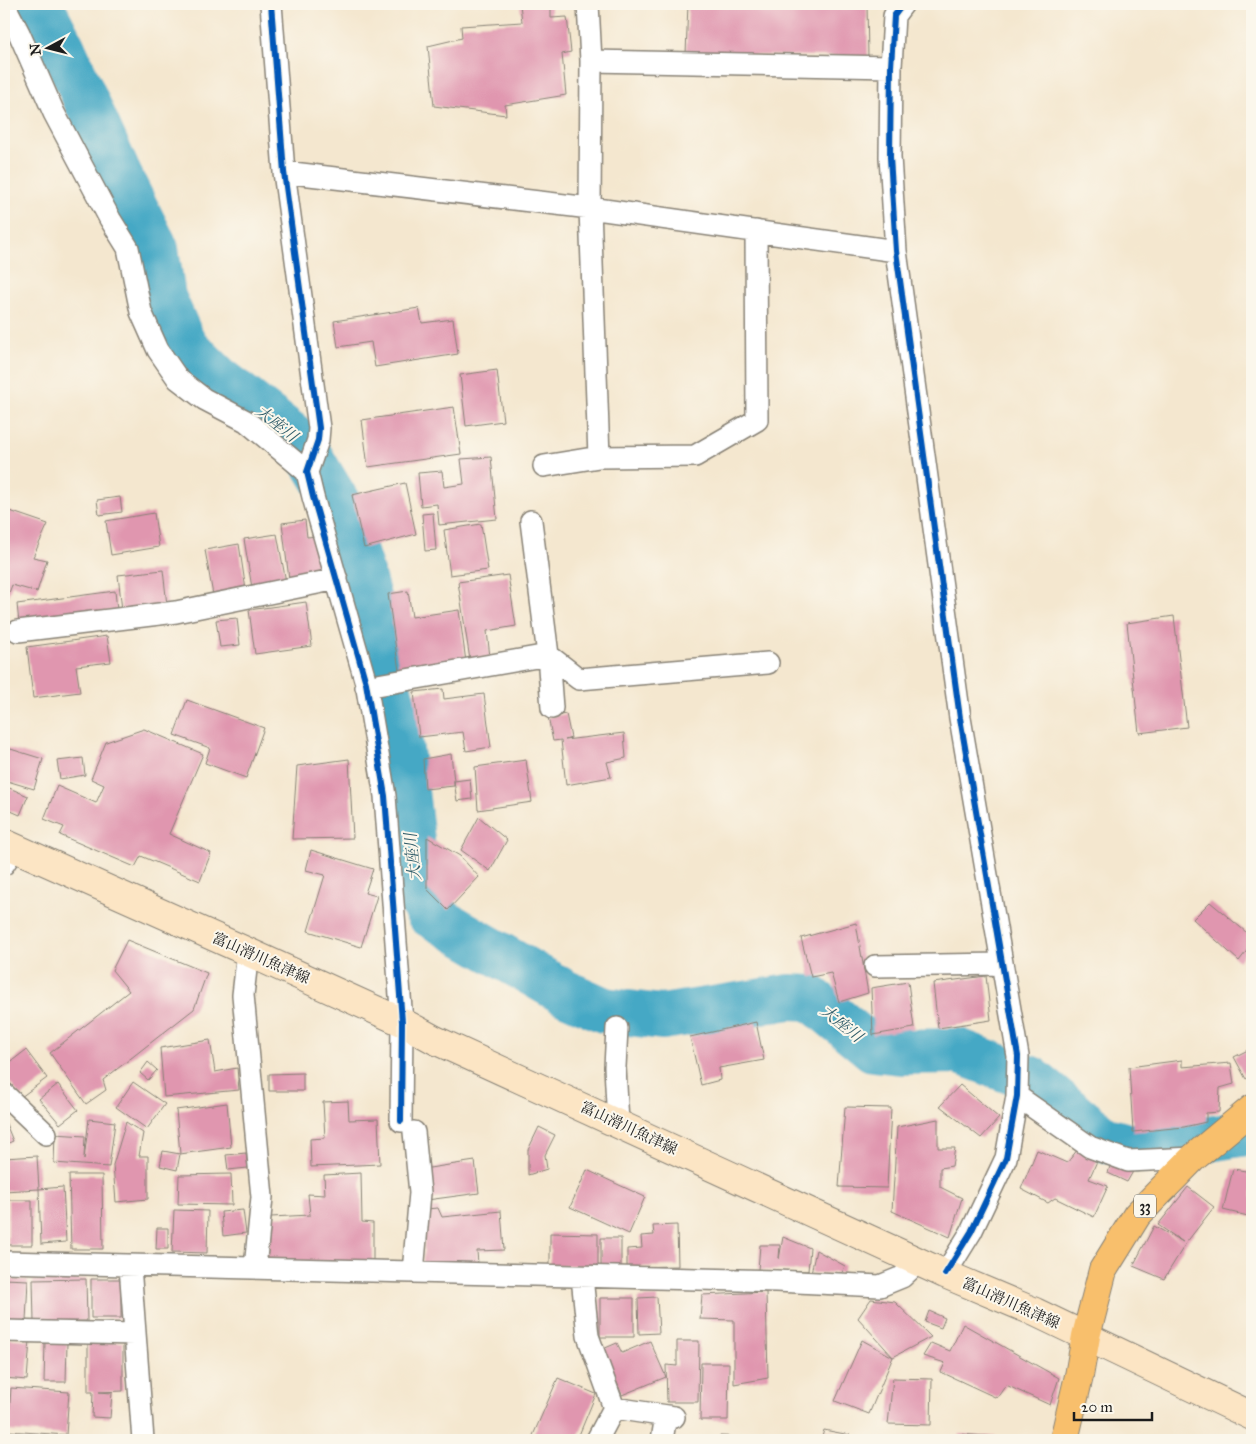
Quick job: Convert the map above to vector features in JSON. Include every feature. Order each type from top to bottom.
[{"type":"main road","name":"富山滑川魚津線","points":[[7,852],[248,952],[918,1262],[1035,1312],[1252,1416]]},
{"type":"main road","name":"33","points":[[1064,1440],[1086,1336],[1103,1270],[1137,1215],[1193,1158],[1252,1109]]},
{"type":"street","points":[[4,4],[19,33],[54,113],[110,219],[128,248],[141,312],[158,350],[178,379],[204,399],[246,421],[308,472]]},
{"type":"street","points":[[271,4],[284,172],[319,428],[318,440],[308,472],[313,497],[366,687],[385,796],[408,1127],[420,1193],[413,1272]]},
{"type":"street","points":[[588,4],[591,61],[590,208],[600,457]]},
{"type":"street","points":[[896,8],[891,67],[890,158],[896,251],[960,718],[1018,1056],[1017,1096],[1006,1158],[971,1232],[945,1274]]},
{"type":"street","points":[[591,61],[891,67]]},
{"type":"street","points":[[284,172],[590,208],[896,251]]},
{"type":"street","points":[[544,466],[600,457],[695,456],[757,420],[756,231]]},
{"type":"street","points":[[531,522],[548,655],[552,708]]},
{"type":"street","points":[[18,631],[176,612],[337,579]]},
{"type":"street","points":[[366,687],[548,655],[579,678],[768,663]]},
{"type":"street","points":[[248,952],[243,995],[262,1197],[255,1268]]},
{"type":"street","points":[[876,966],[1002,964]]},
{"type":"street","points":[[617,1028],[615,1067],[618,1123]]},
{"type":"street","points":[[4,1094],[46,1134]]},
{"type":"street","points":[[1017,1096],[1090,1147],[1128,1161],[1193,1158]]},
{"type":"street","points":[[4,1262],[582,1276],[880,1286],[902,1277],[918,1262]]},
{"type":"street","points":[[130,1266],[143,1440]]},
{"type":"street","points":[[582,1276],[588,1336],[614,1408],[597,1440]]},
{"type":"street","points":[[4,1331],[135,1334]]},
{"type":"street","points":[[614,1408],[670,1417],[662,1440]]},
{"type":"building","points":[[520,4],[551,4],[551,18],[567,17],[571,52],[562,54],[566,95],[505,105],[506,115],[434,106],[428,46],[462,38],[461,26],[522,22]]},
{"type":"building","points":[[688,4],[867,4],[868,57],[686,54]]},
{"type":"building","points":[[419,308],[422,323],[453,319],[458,354],[375,367],[371,342],[338,347],[334,321]]},
{"type":"building","points":[[497,370],[503,421],[466,426],[460,375]]},
{"type":"building","points":[[454,407],[461,454],[368,467],[362,420]]},
{"type":"building","points":[[491,457],[497,519],[439,525],[437,504],[421,506],[418,473],[442,471],[444,487],[464,484],[461,459]]},
{"type":"building","points":[[405,483],[416,534],[364,548],[352,495]]},
{"type":"building","points":[[120,497],[122,512],[99,515],[97,500]]},
{"type":"building","points":[[4,509],[48,524],[33,557],[47,560],[37,592],[12,585],[4,606]]},
{"type":"building","points":[[154,513],[159,547],[111,555],[106,521]]},
{"type":"building","points":[[433,513],[436,550],[425,551],[422,514]]},
{"type":"building","points":[[305,520],[307,537],[318,536],[323,575],[289,579],[282,523]]},
{"type":"building","points":[[481,524],[488,570],[450,575],[444,530]]},
{"type":"building","points":[[277,534],[286,582],[252,588],[244,539]]},
{"type":"building","points":[[239,544],[246,590],[213,595],[205,550]]},
{"type":"building","points":[[163,570],[167,605],[122,610],[118,575]]},
{"type":"building","points":[[508,575],[516,626],[487,631],[490,657],[470,660],[458,582]]},
{"type":"building","points":[[115,591],[117,610],[19,623],[17,604]]},
{"type":"building","points":[[408,591],[412,617],[459,610],[466,662],[399,671],[388,594]]},
{"type":"building","points":[[306,602],[312,646],[255,654],[249,610]]},
{"type":"building","points":[[1174,616],[1187,727],[1139,733],[1127,623]]},
{"type":"building","points":[[237,618],[240,645],[220,647],[216,620]]},
{"type":"building","points":[[107,636],[111,662],[76,666],[80,692],[33,698],[27,647]]},
{"type":"building","points":[[443,689],[444,699],[484,694],[491,747],[466,751],[463,732],[419,737],[414,692]]},
{"type":"building","points":[[187,700],[264,728],[246,778],[205,763],[210,748],[174,735]]},
{"type":"building","points":[[566,714],[571,738],[565,740],[624,733],[626,758],[607,762],[611,777],[566,785],[561,740],[553,741],[548,717]]},
{"type":"building","points":[[144,729],[203,754],[169,834],[211,853],[200,881],[141,856],[135,867],[60,835],[64,827],[44,819],[57,786],[96,803],[104,785],[91,779],[106,742]]},
{"type":"building","points":[[4,747],[43,759],[34,789],[4,780]]},
{"type":"building","points":[[451,754],[454,786],[425,789],[423,759]]},
{"type":"building","points":[[83,758],[85,775],[60,779],[57,761]]},
{"type":"building","points":[[349,759],[353,838],[292,839],[297,766]]},
{"type":"building","points":[[526,760],[532,802],[478,810],[475,767]]},
{"type":"building","points":[[470,779],[472,799],[457,801],[454,781]]},
{"type":"building","points":[[7,787],[28,796],[20,815],[4,808],[4,796]]},
{"type":"building","points":[[479,817],[507,840],[490,871],[461,850]]},
{"type":"building","points":[[427,837],[460,856],[479,877],[448,910],[427,889]]},
{"type":"building","points":[[311,850],[373,869],[365,893],[377,896],[361,947],[308,931],[325,875],[306,870]]},
{"type":"building","points":[[1210,902],[1252,937],[1252,944],[1239,961],[1193,919]]},
{"type":"building","points":[[856,923],[868,993],[839,1002],[831,973],[811,977],[801,938]]},
{"type":"building","points":[[127,940],[207,973],[194,1009],[103,1080],[106,1090],[86,1104],[50,1053],[129,991],[112,970]]},
{"type":"building","points":[[986,976],[991,1020],[938,1028],[933,983]]},
{"type":"building","points":[[908,982],[914,1028],[873,1035],[871,988]]},
{"type":"building","points":[[756,1022],[764,1060],[719,1068],[720,1080],[701,1085],[690,1037]]},
{"type":"building","points":[[210,1040],[215,1072],[237,1068],[239,1090],[164,1097],[160,1048]]},
{"type":"building","points":[[1252,1048],[1252,1075],[1246,1079],[1234,1057]]},
{"type":"building","points":[[26,1050],[47,1078],[21,1097],[4,1075],[4,1067]]},
{"type":"building","points":[[1182,1060],[1182,1067],[1231,1063],[1234,1084],[1220,1088],[1219,1112],[1206,1113],[1206,1122],[1184,1127],[1133,1132],[1129,1067]]},
{"type":"building","points":[[148,1062],[157,1070],[148,1080],[140,1073]]},
{"type":"building","points":[[303,1073],[303,1091],[269,1091],[269,1074]]},
{"type":"building","points":[[133,1082],[165,1104],[147,1129],[116,1107]]},
{"type":"building","points":[[58,1084],[78,1110],[60,1124],[39,1099]]},
{"type":"building","points":[[960,1085],[999,1118],[981,1138],[940,1106]]},
{"type":"building","points":[[348,1101],[349,1120],[378,1119],[380,1164],[311,1167],[310,1139],[325,1138],[323,1102]]},
{"type":"building","points":[[227,1103],[231,1147],[180,1154],[176,1110]]},
{"type":"building","points":[[845,1107],[891,1108],[887,1188],[839,1187]]},
{"type":"building","points":[[4,1119],[13,1141],[4,1145]]},
{"type":"building","points":[[89,1119],[115,1122],[109,1167],[54,1163],[55,1134],[85,1136],[84,1159]]},
{"type":"building","points":[[938,1119],[938,1148],[955,1148],[952,1166],[940,1168],[940,1187],[962,1198],[950,1237],[892,1211],[897,1127]]},
{"type":"building","points":[[126,1122],[143,1133],[139,1156],[148,1156],[148,1199],[116,1202],[113,1165]]},
{"type":"building","points":[[539,1127],[555,1135],[545,1155],[547,1169],[528,1175],[528,1150]]},
{"type":"building","points":[[1078,1149],[1098,1159],[1089,1179],[1108,1186],[1094,1217],[1055,1198],[1048,1203],[1021,1189],[1037,1150],[1067,1163]]},
{"type":"building","points":[[163,1151],[180,1154],[177,1170],[160,1166]]},
{"type":"building","points":[[246,1153],[248,1168],[228,1170],[226,1155]]},
{"type":"building","points":[[37,1156],[39,1189],[4,1191],[4,1158]]},
{"type":"building","points":[[475,1161],[479,1193],[427,1200],[423,1169]]},
{"type":"building","points":[[1111,1163],[1135,1168],[1127,1182],[1108,1173]]},
{"type":"building","points":[[1233,1169],[1252,1172],[1252,1217],[1223,1210]]},
{"type":"building","points":[[587,1170],[645,1197],[629,1234],[570,1207]]},
{"type":"building","points":[[361,1173],[362,1222],[373,1223],[373,1263],[267,1260],[271,1217],[310,1215],[308,1194],[325,1195],[324,1175]]},
{"type":"building","points":[[231,1174],[232,1205],[178,1204],[179,1175]]},
{"type":"building","points":[[69,1175],[102,1175],[103,1249],[71,1249]]},
{"type":"building","points":[[63,1187],[66,1242],[41,1244],[39,1189]]},
{"type":"building","points":[[1188,1187],[1214,1207],[1186,1243],[1164,1279],[1133,1266],[1154,1226],[1183,1242],[1158,1225]]},
{"type":"building","points":[[8,1200],[32,1200],[32,1245],[8,1245]]},
{"type":"building","points":[[438,1208],[442,1217],[501,1211],[504,1250],[477,1251],[478,1264],[423,1263],[426,1209]]},
{"type":"building","points":[[174,1210],[208,1211],[207,1253],[172,1252]]},
{"type":"building","points":[[243,1210],[246,1233],[223,1236],[221,1212]]},
{"type":"building","points":[[677,1225],[678,1266],[627,1267],[627,1249],[642,1248],[641,1236],[654,1235],[653,1226]]},
{"type":"building","points":[[157,1228],[168,1228],[168,1249],[156,1249]]},
{"type":"building","points":[[550,1233],[598,1234],[598,1266],[550,1265]]},
{"type":"building","points":[[783,1237],[810,1248],[808,1271],[758,1270],[760,1245],[780,1245],[779,1259]]},
{"type":"building","points":[[601,1238],[621,1238],[621,1267],[601,1267]]},
{"type":"building","points":[[816,1250],[845,1266],[842,1273],[811,1273]]},
{"type":"building","points":[[4,1279],[28,1280],[26,1321],[4,1320]]},
{"type":"building","points":[[86,1279],[87,1321],[34,1322],[33,1280]]},
{"type":"building","points":[[91,1279],[121,1279],[121,1318],[91,1318]]},
{"type":"building","points":[[766,1292],[768,1378],[734,1384],[734,1320],[700,1319],[702,1295]]},
{"type":"building","points":[[657,1297],[659,1333],[639,1334],[638,1298]]},
{"type":"building","points":[[600,1298],[634,1298],[634,1337],[600,1337]]},
{"type":"building","points":[[871,1299],[895,1302],[931,1337],[893,1357],[858,1318]]},
{"type":"building","points":[[929,1311],[945,1318],[941,1328],[925,1322]]},
{"type":"building","points":[[963,1324],[1059,1378],[1050,1405],[1006,1385],[997,1398],[941,1372],[945,1363],[923,1356],[931,1343],[950,1351]]},
{"type":"building","points":[[4,1338],[30,1340],[27,1380],[4,1378]]},
{"type":"building","points":[[862,1340],[893,1357],[869,1414],[835,1401]]},
{"type":"building","points":[[650,1341],[666,1377],[622,1395],[603,1349],[617,1343],[622,1353]]},
{"type":"building","points":[[677,1341],[699,1341],[698,1402],[667,1402],[666,1365],[677,1366]]},
{"type":"building","points":[[45,1342],[67,1343],[66,1382],[44,1382]]},
{"type":"building","points":[[123,1342],[123,1391],[99,1392],[112,1393],[110,1418],[92,1417],[93,1392],[88,1392],[88,1343]]},
{"type":"building","points":[[701,1363],[729,1363],[728,1420],[700,1420]]},
{"type":"building","points":[[558,1378],[596,1394],[577,1440],[561,1437],[559,1440],[531,1440]]},
{"type":"building","points":[[893,1378],[932,1379],[931,1425],[888,1424]]},
{"type":"building","points":[[11,1388],[69,1392],[66,1435],[8,1431]]},
{"type":"building","points":[[824,1430],[850,1435],[848,1440],[821,1440]]},
{"type":"building","points":[[960,1434],[998,1437],[998,1440],[959,1440]]},
{"type":"building","points":[[720,1436],[743,1437],[743,1440],[719,1440]]},
{"type":"waterway","name":"大座川","points":[[40,4],[63,49],[120,177],[156,249],[163,297],[184,345],[218,378],[302,443],[339,505],[360,568],[372,612],[398,726],[412,840],[415,892],[429,914],[564,992],[604,1010],[662,1017],[789,997],[811,998],[873,1049],[901,1052],[958,1051],[1031,1079],[1104,1139],[1141,1150],[1252,1132]]},
{"type":"cycle path","points":[[271,4],[284,172],[319,428],[318,440],[307,472],[366,683],[385,796],[402,1022],[401,1121]]},
{"type":"cycle path","points":[[903,4],[894,16],[891,67],[890,157],[896,251],[960,718],[1018,1056],[1017,1096],[1006,1158],[971,1232],[945,1274]]}]
